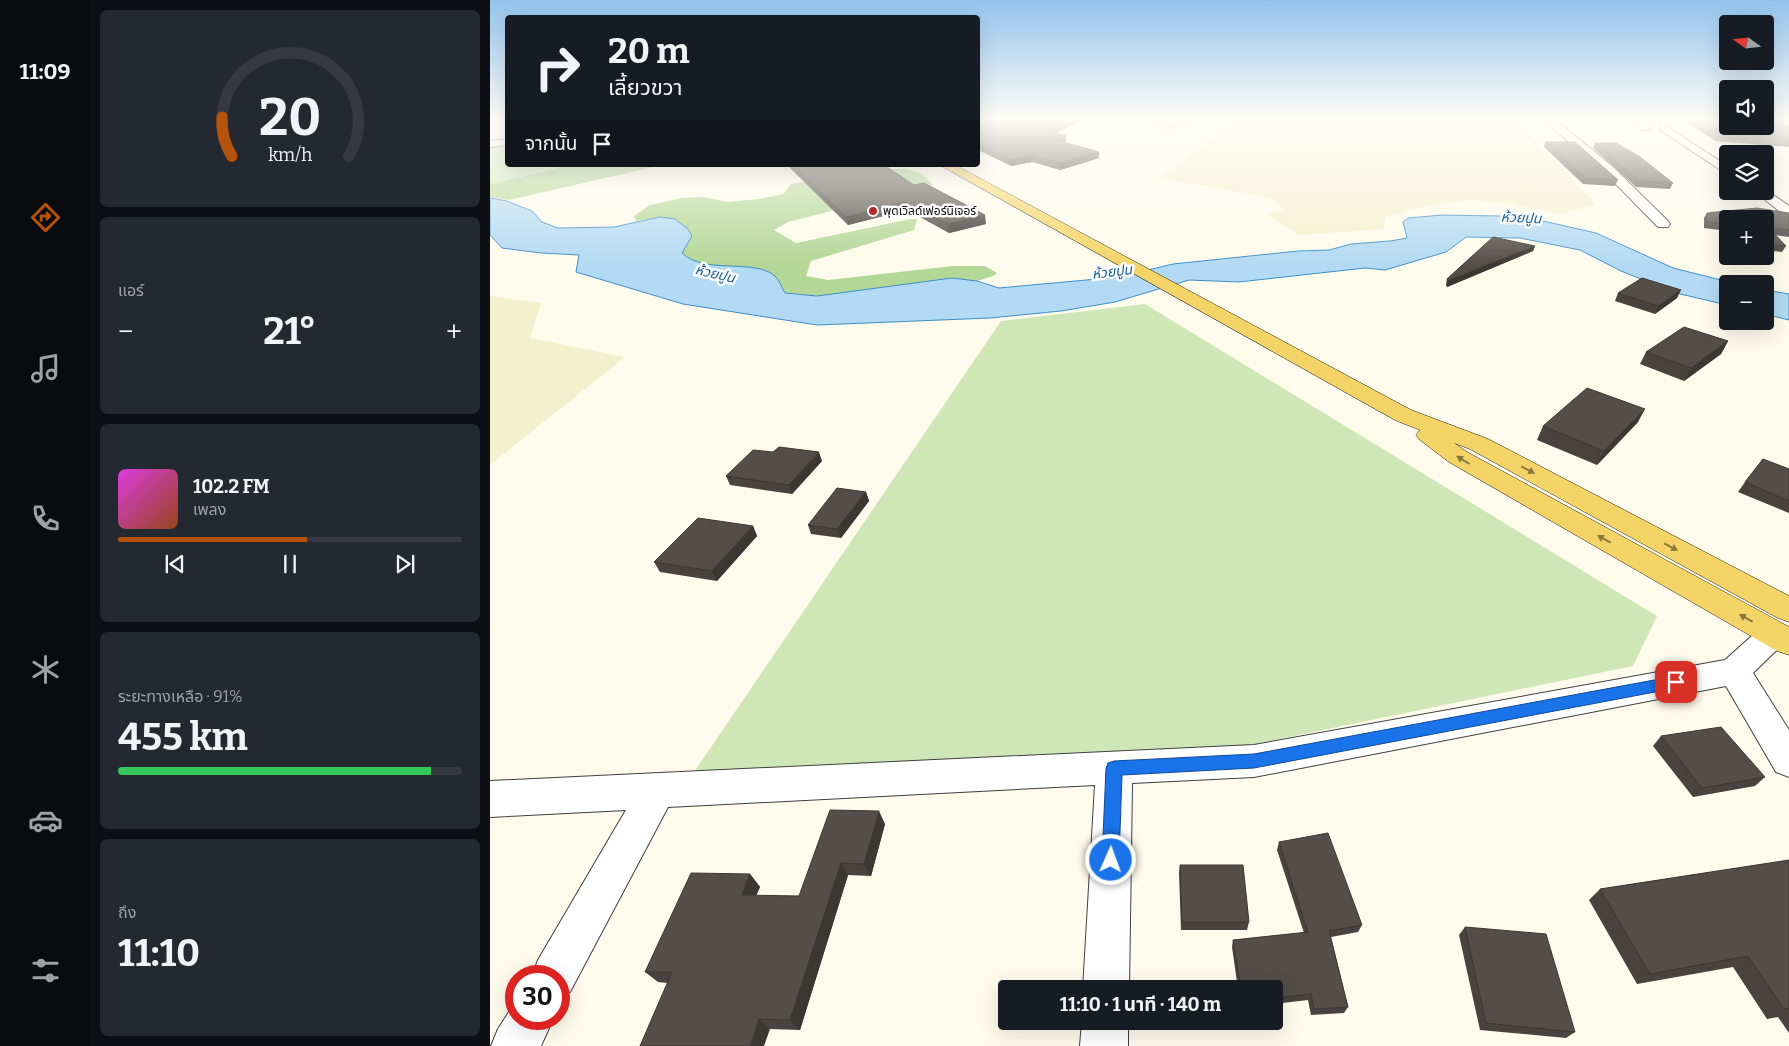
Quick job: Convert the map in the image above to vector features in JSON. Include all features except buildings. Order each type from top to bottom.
[{"type":"main road","points":[[950,167],[1403,416],[1458,457],[1784,629]]},
{"type":"street","points":[[1605,167],[1663,224]]},
{"type":"street","points":[[1772,200],[1789,212]]},
{"type":"street","points":[[490,799],[1254,761],[1734,671],[1784,629]]},
{"type":"street","points":[[1734,671],[1789,761]]},
{"type":"street","points":[[1106,980],[1114,768]]},
{"type":"street","points":[[560,965],[657,791]]},
{"type":"street","points":[[515,1046],[524,1030]]},
{"type":"street","points":[[1104,1046],[1105,1030]]},
{"type":"shaded area","points":[[1174,167],[1560,167],[1596,204],[1561,214],[1507,203],[1468,200],[1430,205],[1386,216],[1383,229],[1299,235],[1268,215],[1285,210],[1272,198],[1158,178]]},
{"type":"shaded area","points":[[490,296],[541,303],[530,338],[625,357],[490,465]]},
{"type":"green space","points":[[490,167],[560,167],[490,184]]},
{"type":"green space","points":[[562,167],[653,167],[509,200],[490,197],[490,184]]},
{"type":"green space","points":[[895,169],[917,172],[933,185],[788,222],[774,230],[796,243],[917,219],[914,230],[811,261],[806,276],[828,280],[953,266],[985,266],[997,273],[977,281],[952,278],[832,295],[817,296],[785,293],[775,276],[766,271],[756,268],[708,265],[688,259],[675,246],[660,217],[636,221],[634,216],[650,205],[681,198],[702,197],[728,202],[759,199],[783,194],[791,184],[819,179],[834,180]]},
{"type":"green space","points":[[1145,304],[1657,616],[1633,666],[1226,750],[692,775],[1001,321]]},
{"type":"water","name":"ห้วยปูน","points":[[490,198],[507,201],[532,211],[542,222],[558,228],[614,227],[660,217],[675,219],[688,229],[692,236],[682,253],[692,260],[766,271],[775,276],[785,293],[817,296],[952,278],[977,281],[999,288],[1119,277],[1173,264],[1298,251],[1329,250],[1351,244],[1407,238],[1403,222],[1408,218],[1442,215],[1499,216],[1543,221],[1596,233],[1673,268],[1719,280],[1719,303],[1676,293],[1621,271],[1580,250],[1520,238],[1466,237],[1446,252],[1385,270],[1365,268],[1239,282],[1189,280],[1115,302],[1061,311],[990,318],[817,325],[683,304],[576,272],[579,255],[502,248],[490,235]]},
{"type":"water","points":[[1774,292],[1789,294],[1789,320],[1774,316]]},
{"type":"place","name":"พุดเวิลด์เฟอร์นิเจอร์","points":[[873,211]]},
{"type":"route","points":[[1111,860],[1114,768],[1254,761],[1676,682]]}]
